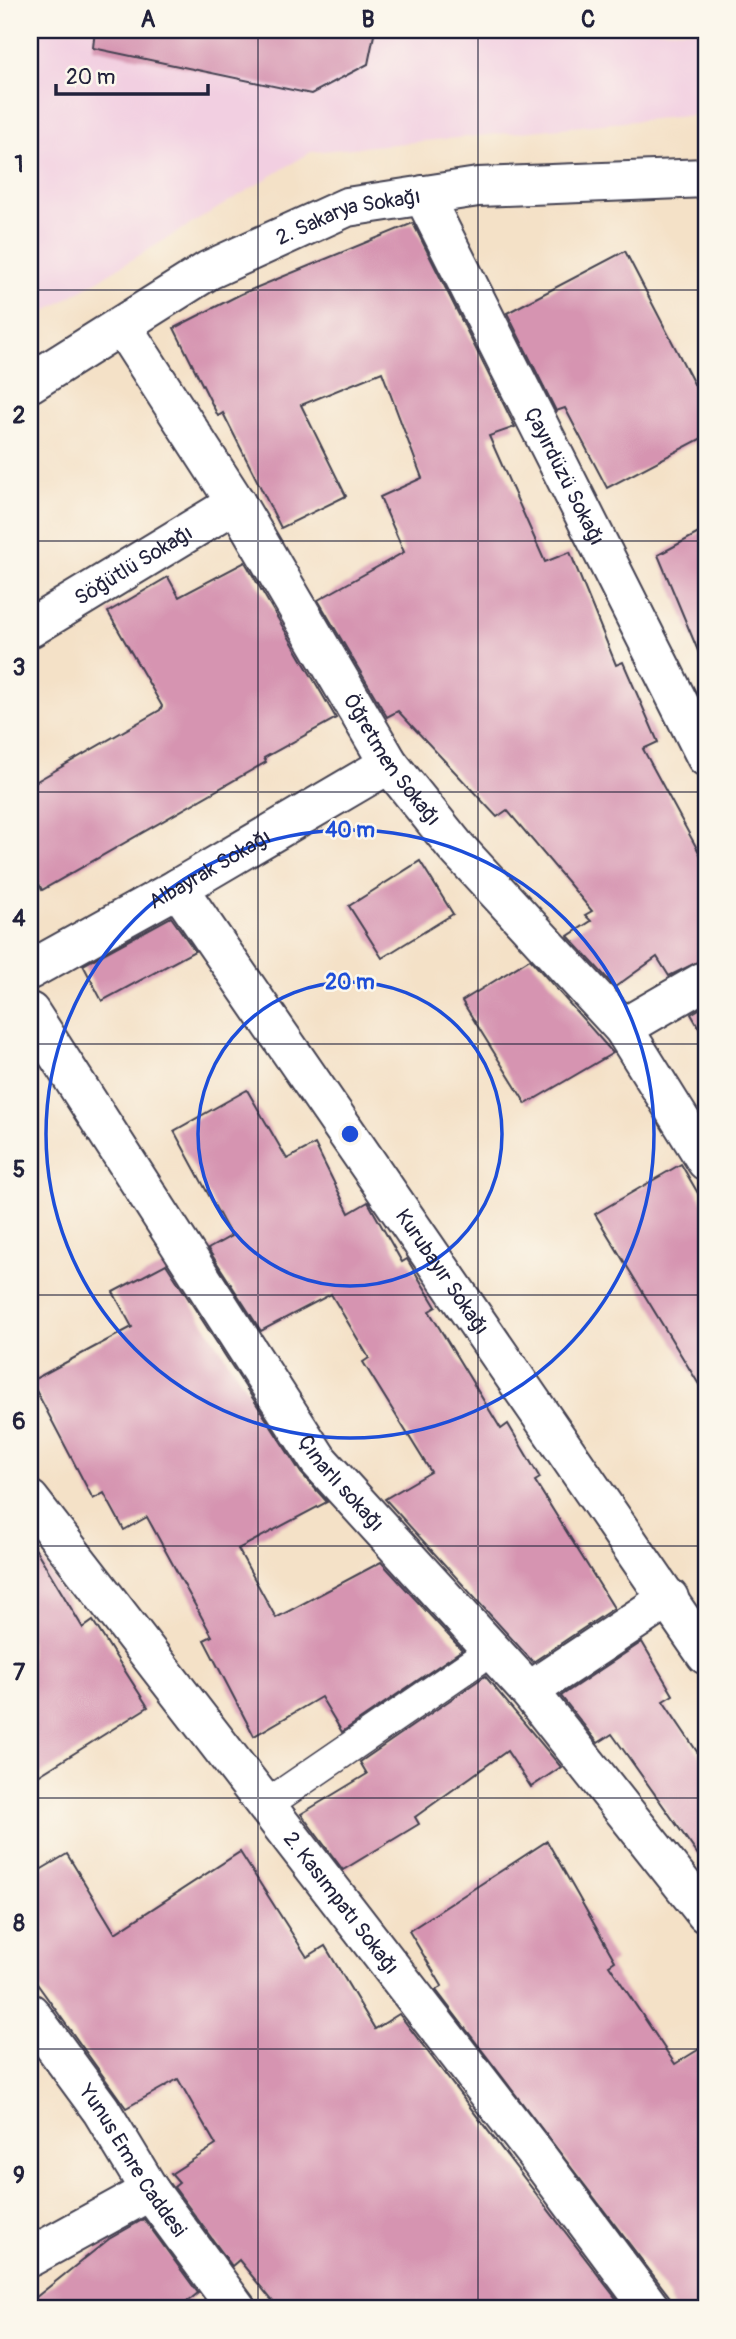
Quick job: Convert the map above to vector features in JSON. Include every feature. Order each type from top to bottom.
[{"type":"street","name":"2. Sakarya Sokağı","points":[[30,383],[209,270],[347,207],[478,187],[706,178]]},
{"type":"street","name":"Çayırdüzü Sokağı","points":[[423,195],[706,758]]},
{"type":"street","name":"Öğretmen Sokağı","points":[[122,326],[236,503],[389,764],[455,846],[623,1028],[706,1161]]},
{"type":"street","name":"Söğütlü Sokağı","points":[[30,628],[236,503]]},
{"type":"street","name":"Albayrak Sokağı","points":[[30,970],[178,888],[389,764]]},
{"type":"street","name":"Kurubayır Sokağı","points":[[178,888],[706,1655]]},
{"type":"street","points":[[623,1028],[706,980]]},
{"type":"street","name":"Çınarlı sokağı","points":[[30,1012],[319,1461],[528,1691],[706,1914]]},
{"type":"street","name":"2. Kasımpatı Sokağı","points":[[30,1500],[540,2160],[651,2309]]},
{"type":"street","points":[[528,1691],[669,1598]]},
{"type":"street","name":"Yunus Emre Caddesi","points":[[30,2013],[101,2110],[150,2191],[237,2309]]},
{"type":"street","points":[[30,2257],[150,2191]]},
{"type":"lane","points":[[266,1805],[492,1650]]},
{"type":"shaded area","points":[[30,30],[706,30],[706,114],[311,152],[30,321]]},
{"type":"building","points":[[95,30],[375,30],[368,64],[311,94],[93,48]]},
{"type":"building","points":[[413,223],[515,427],[489,436],[545,562],[570,552],[616,665],[623,662],[658,742],[643,749],[706,865],[706,958],[669,976],[657,957],[615,987],[568,936],[591,921],[585,915],[592,911],[507,810],[497,817],[398,711],[387,717],[318,600],[404,552],[380,497],[422,478],[382,372],[301,405],[346,496],[281,528],[223,413],[218,416],[174,328],[241,294]]},
{"type":"building","points":[[625,251],[706,407],[706,436],[607,488],[565,408],[556,411],[507,313]]},
{"type":"building","points":[[706,529],[706,670],[658,555]]},
{"type":"building","points":[[245,562],[336,718],[264,758],[266,762],[42,890],[30,867],[30,785],[160,710],[162,706],[108,612],[168,577],[179,597]]},
{"type":"building","points":[[420,861],[453,914],[382,958],[349,906]]},
{"type":"building","points":[[171,917],[195,951],[102,1001],[83,965]]},
{"type":"building","points":[[530,959],[613,1053],[526,1104],[462,1001]]},
{"type":"building","points":[[706,1005],[706,1040],[691,1014]]},
{"type":"building","points":[[247,1090],[287,1159],[315,1144],[349,1213],[368,1202],[402,1262],[407,1259],[436,1307],[429,1311],[501,1429],[508,1424],[540,1478],[535,1481],[614,1608],[533,1662],[385,1499],[431,1472],[363,1362],[369,1358],[331,1294],[261,1331],[208,1249],[231,1236],[174,1131]]},
{"type":"building","points":[[681,1164],[706,1207],[706,1396],[595,1214]]},
{"type":"building","points":[[166,1264],[301,1473],[327,1502],[238,1549],[276,1618],[381,1562],[462,1650],[342,1732],[321,1697],[254,1736],[204,1640],[212,1636],[147,1517],[124,1530],[104,1493],[93,1499],[31,1381],[132,1327],[113,1292]]},
{"type":"building","points":[[30,1540],[83,1628],[93,1621],[148,1707],[30,1781]]},
{"type":"building","points":[[642,1642],[673,1695],[663,1701],[706,1765],[706,1866],[612,1734],[598,1743],[561,1696]]},
{"type":"building","points":[[485,1676],[561,1767],[531,1787],[507,1751],[415,1817],[419,1824],[343,1870],[301,1814],[367,1774],[360,1762]]},
{"type":"building","points":[[547,1841],[615,1961],[609,1965],[675,2064],[706,2045],[706,2309],[672,2309],[669,2296],[436,1990],[442,1986],[409,1931]]},
{"type":"building","points":[[240,1852],[307,1957],[325,1946],[375,2029],[399,2014],[624,2309],[279,2309],[239,2260],[232,2266],[174,2187],[179,2183],[171,2174],[216,2145],[178,2079],[126,2108],[30,1974],[30,1876],[67,1854],[115,1933]]},
{"type":"building","points":[[144,2219],[198,2293],[178,2309],[30,2309],[30,2302],[109,2239]]}]
